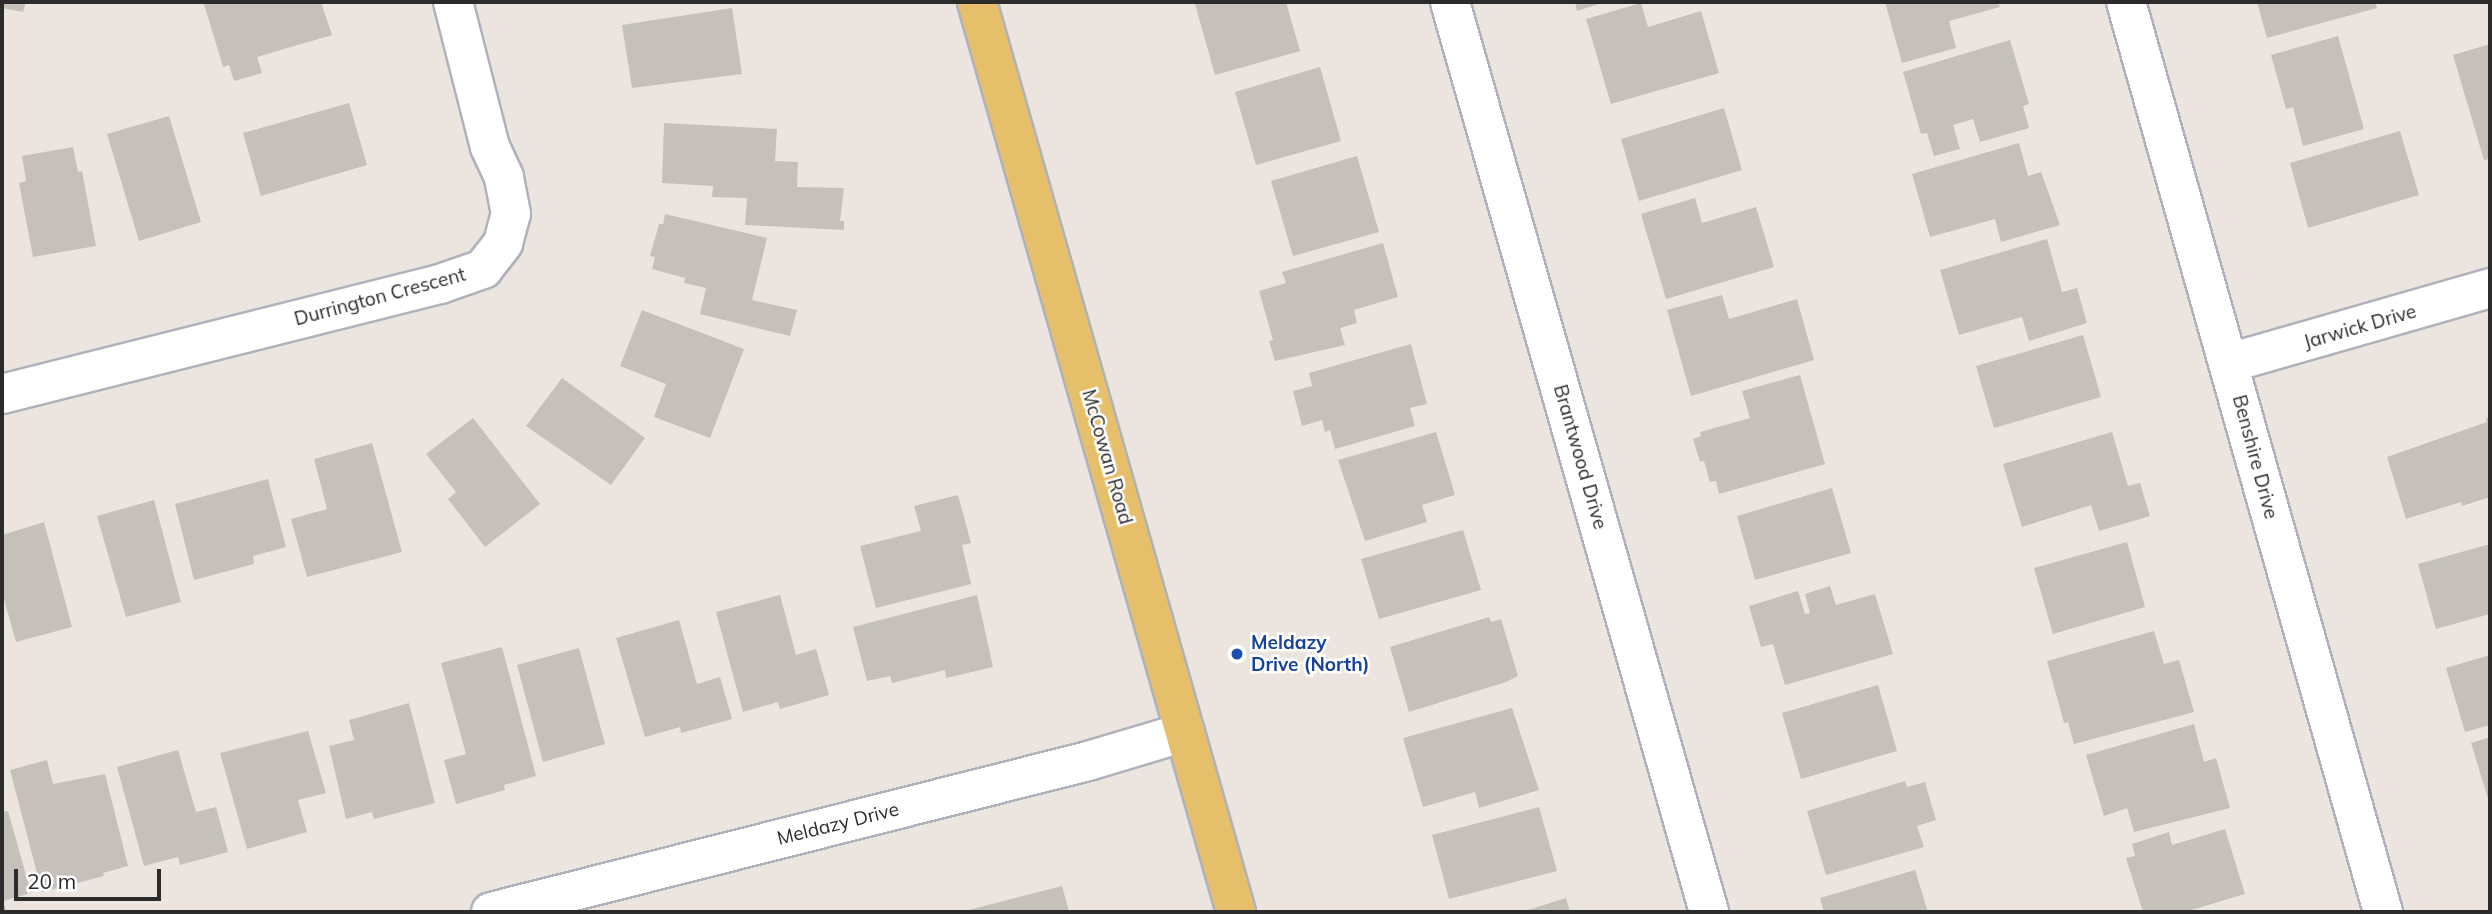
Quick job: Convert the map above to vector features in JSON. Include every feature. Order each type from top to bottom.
[{"type":"main road","name":"McCowan Road","points":[[977,2],[1236,912]]},
{"type":"street","name":"Durrington Crescent","points":[[2,394],[440,284],[484,269],[503,243],[511,214],[504,177],[490,147],[453,2]]},
{"type":"street","name":"Brantwood Drive","points":[[1451,2],[1709,912]]},
{"type":"street","name":"Benshire Drive","points":[[2126,2],[2383,912]]},
{"type":"street","name":"Jarwick Drive","points":[[2229,363],[2490,288]]},
{"type":"street","name":"Meldazy Drive","points":[[491,912],[1088,761],[1185,732]]},
{"type":"building","points":[[2,2],[26,2],[23,12],[2,8]]},
{"type":"building","points":[[321,2],[332,35],[257,57],[262,73],[234,81],[229,65],[223,67],[204,4]]},
{"type":"building","points":[[1286,2],[1300,51],[1215,75],[1195,4]]},
{"type":"building","points":[[1575,2],[1605,2],[1577,11]]},
{"type":"building","points":[[1885,2],[1998,2],[2000,7],[1949,21],[1956,48],[1902,63]]},
{"type":"building","points":[[2257,2],[2375,2],[2377,8],[2267,38]]},
{"type":"building","points":[[1641,3],[1648,27],[1701,11],[1719,73],[1611,104],[1586,19]]},
{"type":"building","points":[[732,8],[742,74],[632,88],[622,25]]},
{"type":"building","points":[[2338,36],[2364,129],[2303,146],[2293,107],[2286,109],[2271,55]]},
{"type":"building","points":[[2010,40],[2029,104],[2023,106],[2029,128],[1980,142],[1973,119],[1953,125],[1960,149],[1934,156],[1927,133],[1921,134],[1903,72]]},
{"type":"building","points":[[2490,44],[2490,159],[2484,160],[2453,55]]},
{"type":"building","points":[[1320,67],[1341,141],[1256,165],[1235,92]]},
{"type":"building","points":[[349,103],[367,165],[261,196],[243,133]]},
{"type":"building","points":[[1724,108],[1742,170],[1639,201],[1621,139]]},
{"type":"building","points":[[169,116],[201,222],[139,241],[107,134]]},
{"type":"building","points":[[664,123],[777,129],[775,161],[798,162],[797,187],[844,188],[840,221],[844,221],[844,230],[745,225],[747,198],[712,197],[713,186],[662,183]]},
{"type":"building","points":[[2400,131],[2419,195],[2308,228],[2290,163]]},
{"type":"building","points":[[2019,143],[2028,176],[2041,172],[2060,225],[2001,242],[1995,219],[1930,237],[1912,174]]},
{"type":"building","points":[[73,147],[78,172],[82,171],[96,246],[33,257],[19,183],[26,181],[22,156]]},
{"type":"building","points":[[1357,156],[1379,232],[1293,256],[1271,181]]},
{"type":"building","points":[[1695,198],[1702,223],[1756,207],[1774,267],[1666,299],[1641,214]]},
{"type":"building","points":[[665,214],[767,238],[752,300],[797,310],[790,336],[700,314],[706,288],[684,283],[685,278],[652,269],[655,257],[650,256],[659,224],[663,224]]},
{"type":"building","points":[[2047,239],[2062,292],[2077,288],[2087,323],[2029,341],[2022,317],[1959,335],[1940,270]]},
{"type":"building","points":[[1383,243],[1398,297],[1354,310],[1357,323],[1340,328],[1345,345],[1275,361],[1269,341],[1273,340],[1259,291],[1286,283],[1282,272]]},
{"type":"building","points":[[1722,295],[1729,319],[1797,299],[1814,360],[1691,396],[1667,310]]},
{"type":"building","points":[[642,310],[744,349],[710,438],[654,417],[666,384],[620,366]]},
{"type":"building","points":[[2083,335],[2101,397],[1994,428],[1976,366]]},
{"type":"building","points":[[1411,344],[1427,404],[1410,408],[1415,426],[1335,449],[1330,430],[1325,432],[1322,420],[1302,426],[1293,391],[1312,386],[1309,373]]},
{"type":"building","points":[[1800,375],[1825,464],[1719,494],[1716,481],[1710,482],[1704,461],[1700,462],[1693,439],[1701,436],[1700,432],[1750,418],[1742,391]]},
{"type":"building","points":[[562,378],[645,438],[611,485],[526,426]]},
{"type":"building","points":[[2490,417],[2490,497],[2462,506],[2461,502],[2406,519],[2387,457],[2487,422],[2486,418]]},
{"type":"building","points":[[473,418],[540,504],[485,547],[448,499],[456,492],[426,454]]},
{"type":"building","points":[[1436,432],[1455,495],[1422,505],[1427,522],[1365,541],[1338,460]]},
{"type":"building","points":[[2112,432],[2128,486],[2140,483],[2150,516],[2099,531],[2091,505],[2022,527],[2003,464]]},
{"type":"building","points":[[372,443],[402,552],[307,577],[291,519],[327,509],[314,459]]},
{"type":"building","points":[[268,479],[286,547],[253,556],[254,564],[194,580],[175,504]]},
{"type":"building","points":[[1832,488],[1851,553],[1755,580],[1737,516]]},
{"type":"building","points":[[958,495],[971,543],[962,545],[971,584],[876,608],[860,546],[921,531],[914,506]]},
{"type":"building","points":[[154,500],[181,602],[126,617],[97,516]]},
{"type":"building","points":[[44,522],[72,627],[16,642],[2,592],[2,535]]},
{"type":"building","points":[[1463,530],[1481,590],[1379,619],[1361,559]]},
{"type":"building","points":[[2127,542],[2145,607],[2053,634],[2034,568]]},
{"type":"building","points":[[2490,544],[2490,614],[2436,629],[2418,564]]},
{"type":"building","points":[[1830,586],[1836,605],[1875,594],[1893,654],[1785,685],[1773,644],[1761,647],[1749,606],[1798,591],[1805,614],[1810,613],[1805,594]]},
{"type":"building","points":[[780,595],[796,655],[816,649],[829,695],[780,709],[778,702],[743,712],[716,612]]},
{"type":"building","points":[[977,595],[993,667],[946,678],[945,670],[892,683],[890,676],[867,681],[853,627]]},
{"type":"building","points":[[1489,617],[1491,622],[1501,619],[1518,676],[1409,712],[1390,647]]},
{"type":"building","points":[[679,620],[697,684],[720,677],[732,719],[681,733],[680,727],[645,737],[616,638]]},
{"type":"building","points":[[2154,631],[2164,664],[2179,660],[2194,712],[2074,744],[2068,722],[2064,723],[2047,661]]},
{"type":"building","points":[[502,647],[536,776],[504,785],[505,790],[456,804],[444,760],[466,754],[441,663]]},
{"type":"building","points":[[579,648],[605,744],[543,762],[517,665]]},
{"type":"building","points":[[2490,655],[2490,725],[2465,732],[2446,668]]},
{"type":"building","points":[[1878,685],[1897,751],[1801,779],[1782,713]]},
{"type":"building","points":[[409,703],[435,803],[374,819],[372,812],[346,819],[329,746],[354,740],[349,720]]},
{"type":"building","points":[[1512,708],[1539,790],[1479,808],[1475,792],[1423,807],[1403,738]]},
{"type":"building","points":[[2194,724],[2204,762],[2216,758],[2230,808],[2134,832],[2127,808],[2104,816],[2086,755]]},
{"type":"building","points":[[308,731],[326,793],[298,800],[307,832],[247,849],[220,753]]},
{"type":"building","points":[[2490,737],[2490,805],[2471,743]]},
{"type":"building","points":[[178,750],[196,812],[216,807],[228,852],[180,865],[178,857],[144,866],[117,767]]},
{"type":"building","points":[[47,760],[53,784],[105,774],[128,866],[103,873],[104,876],[42,892],[10,770]]},
{"type":"building","points":[[1905,781],[1907,787],[1925,782],[1936,820],[1917,826],[1924,847],[1826,875],[1807,811]]},
{"type":"building","points":[[1539,807],[1557,871],[1449,899],[1432,835]]},
{"type":"building","points":[[8,811],[31,893],[3,901],[7,912],[2,912],[2,812]]},
{"type":"building","points":[[2225,829],[2245,894],[2185,912],[2143,912],[2126,858],[2135,856],[2132,844],[2169,832],[2172,845]]},
{"type":"building","points":[[1915,870],[1928,912],[1824,912],[1820,898]]},
{"type":"building","points":[[1062,886],[1069,912],[965,911]]},
{"type":"building","points":[[1566,898],[1570,912],[1522,912]]},
{"type":"place","name":"Meldazy Drive (North)","points":[[1237,654]]}]
